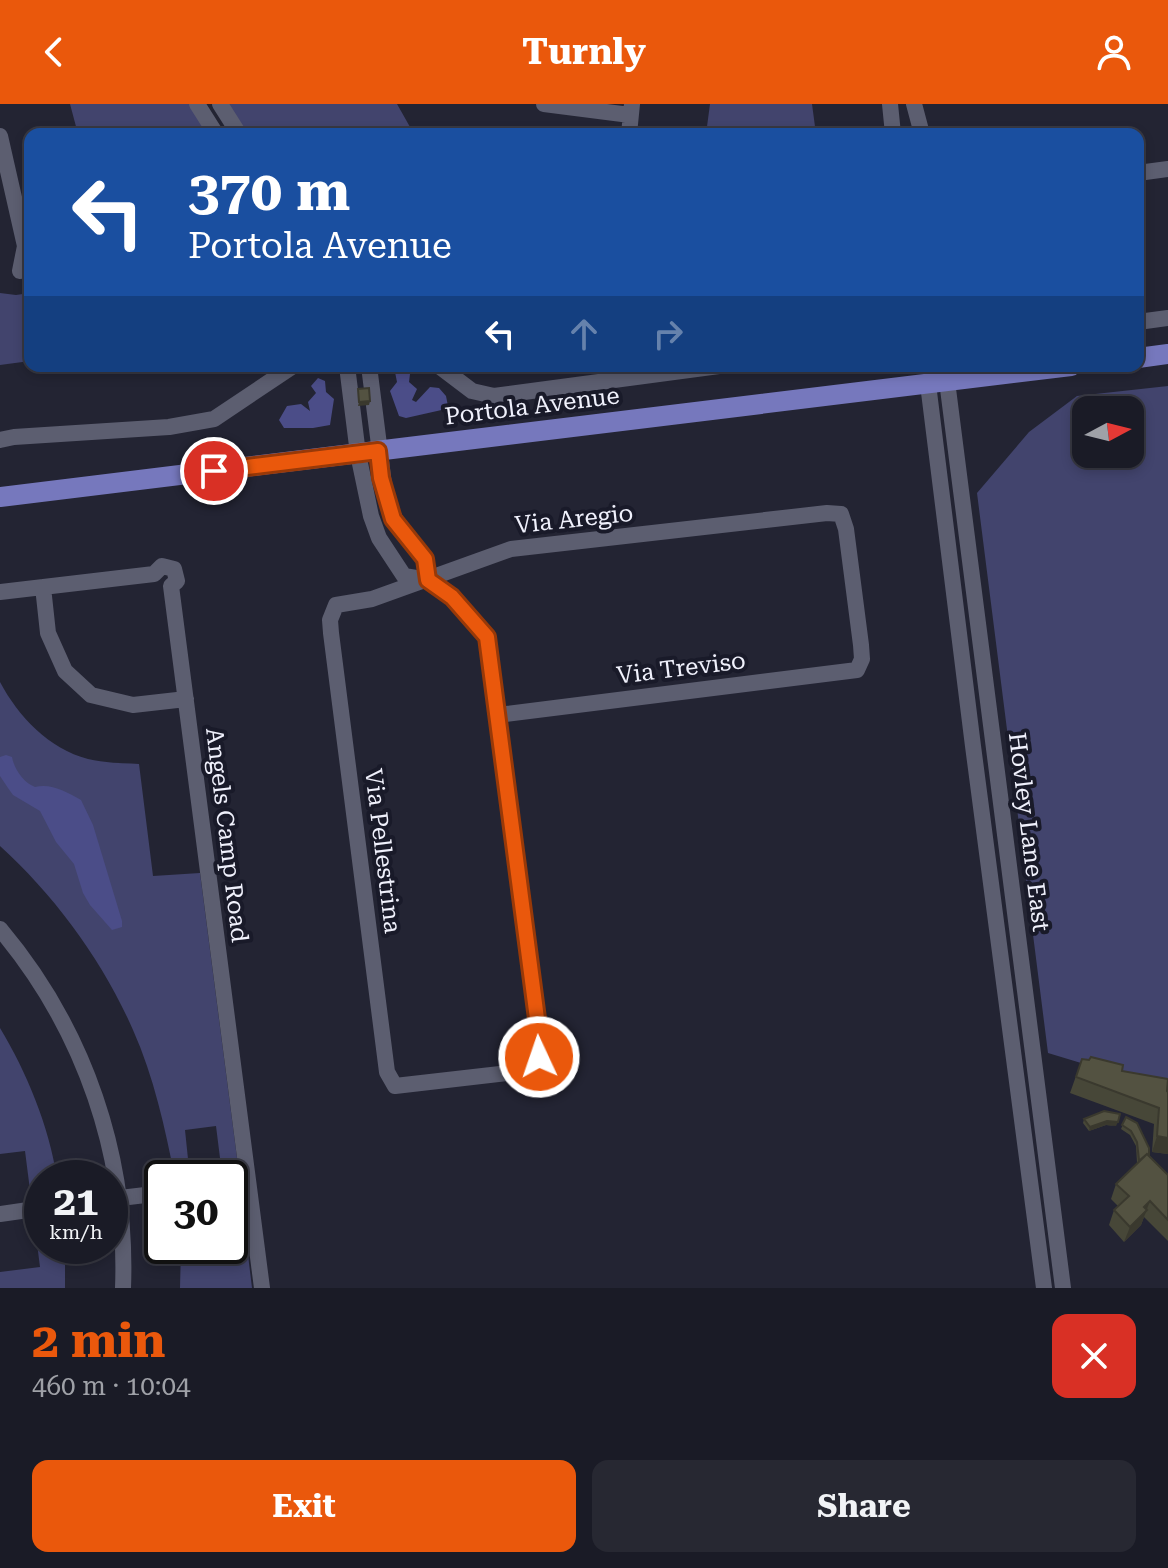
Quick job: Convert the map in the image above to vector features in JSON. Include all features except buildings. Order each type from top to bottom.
[{"type":"main road","points":[[1144,357],[1168,354]]},
{"type":"main road","name":"Portola Avenue","points":[[0,497],[1021,372]]},
{"type":"street","points":[[197,104],[212,128]]},
{"type":"street","points":[[220,104],[235,128]]},
{"type":"street","points":[[544,104],[631,110]]},
{"type":"street","points":[[890,104],[892,128]]},
{"type":"street","points":[[914,104],[920,128]]},
{"type":"street","points":[[0,136],[7,199],[24,243]]},
{"type":"street","points":[[1144,172],[1168,169]]},
{"type":"street","points":[[20,271],[24,251]]},
{"type":"street","points":[[1144,321],[1168,318]]},
{"type":"street","points":[[0,440],[169,427],[214,419],[284,372]]},
{"type":"street","points":[[348,372],[368,452],[381,478],[393,519],[425,559],[428,580]]},
{"type":"street","points":[[369,372],[371,516],[379,538],[404,576],[428,580],[452,597],[487,637],[498,715]]},
{"type":"street","points":[[447,372],[472,391],[494,396],[674,372]]},
{"type":"street","name":"Hovley Lane East","points":[[938,382],[973,746],[1044,1288]]},
{"type":"street","name":"Hovley Lane East","points":[[938,382],[1006,841],[1063,1288]]},
{"type":"street","name":"Via Aregio","points":[[330,620],[336,605],[372,599],[511,549],[827,513],[841,514],[851,559],[862,659]]},
{"type":"street","name":"Angels Camp Road","points":[[0,592],[154,574],[162,566],[174,569],[177,581],[171,586],[235,1160]]},
{"type":"street","points":[[43,587],[48,633],[65,671],[91,695],[133,705],[186,699]]},
{"type":"street","name":"Via Pellestrina","points":[[330,620],[387,1072],[395,1086],[516,1072],[531,1067],[539,1057],[539,1034],[498,715]]},
{"type":"street","name":"Via Treviso","points":[[498,715],[845,673],[857,670],[862,659]]},
{"type":"street","points":[[973,746],[988,752],[1006,841]]},
{"type":"street","points":[[0,929],[46,992],[74,1043],[96,1096],[110,1143],[112,1160]]},
{"type":"street","points":[[0,1214],[24,1211]]},
{"type":"street","name":"Angels Camp Road","points":[[248,1227],[262,1288]]},
{"type":"street","points":[[123,1288],[124,1264]]},
{"type":"shaded area","points":[[70,104],[190,104],[205,128],[76,128]]},
{"type":"shaded area","points":[[227,104],[397,104],[411,128],[242,128]]},
{"type":"shaded area","points":[[710,104],[812,104],[815,128],[707,128]]},
{"type":"shaded area","points":[[0,293],[24,294],[24,362],[0,365]]},
{"type":"shaded area","points":[[395,372],[408,372],[409,382],[417,389],[412,400],[416,402],[430,387],[439,388],[446,396],[448,406],[406,418],[399,416],[390,391],[397,382]]},
{"type":"shaded area","points":[[318,378],[325,381],[326,392],[334,399],[330,425],[284,428],[279,420],[287,406],[301,404],[310,411],[308,402],[316,393],[311,386]]},
{"type":"shaded area","points":[[1168,386],[1167,1089],[1048,1053],[977,493],[1029,432],[1072,400],[1072,468],[1144,468],[1144,396],[1077,396]]},
{"type":"shaded area","points":[[0,682],[25,719],[60,748],[94,760],[139,764],[153,876],[200,873],[237,1160],[220,1160],[216,1126],[185,1130],[188,1160],[171,1160],[153,1084],[121,1004],[76,931],[40,886],[0,846]]},
{"type":"shaded area","points":[[0,757],[12,757],[20,775],[31,785],[53,787],[81,800],[93,825],[122,927],[112,930],[90,905],[74,864],[56,842],[40,811],[13,795],[8,788],[0,776]]},
{"type":"shaded area","points":[[0,1028],[28,1082],[43,1120],[53,1160],[26,1160],[25,1151],[0,1154]]},
{"type":"shaded area","points":[[248,1255],[252,1288],[180,1288],[181,1264],[248,1264]]},
{"type":"shaded area","points":[[40,1264],[65,1264],[65,1288],[0,1288],[0,1272],[40,1267]]},
{"type":"route","points":[[214,471],[378,451],[381,478],[393,519],[425,559],[428,580],[452,597],[487,637],[539,1034],[539,1057]]}]
